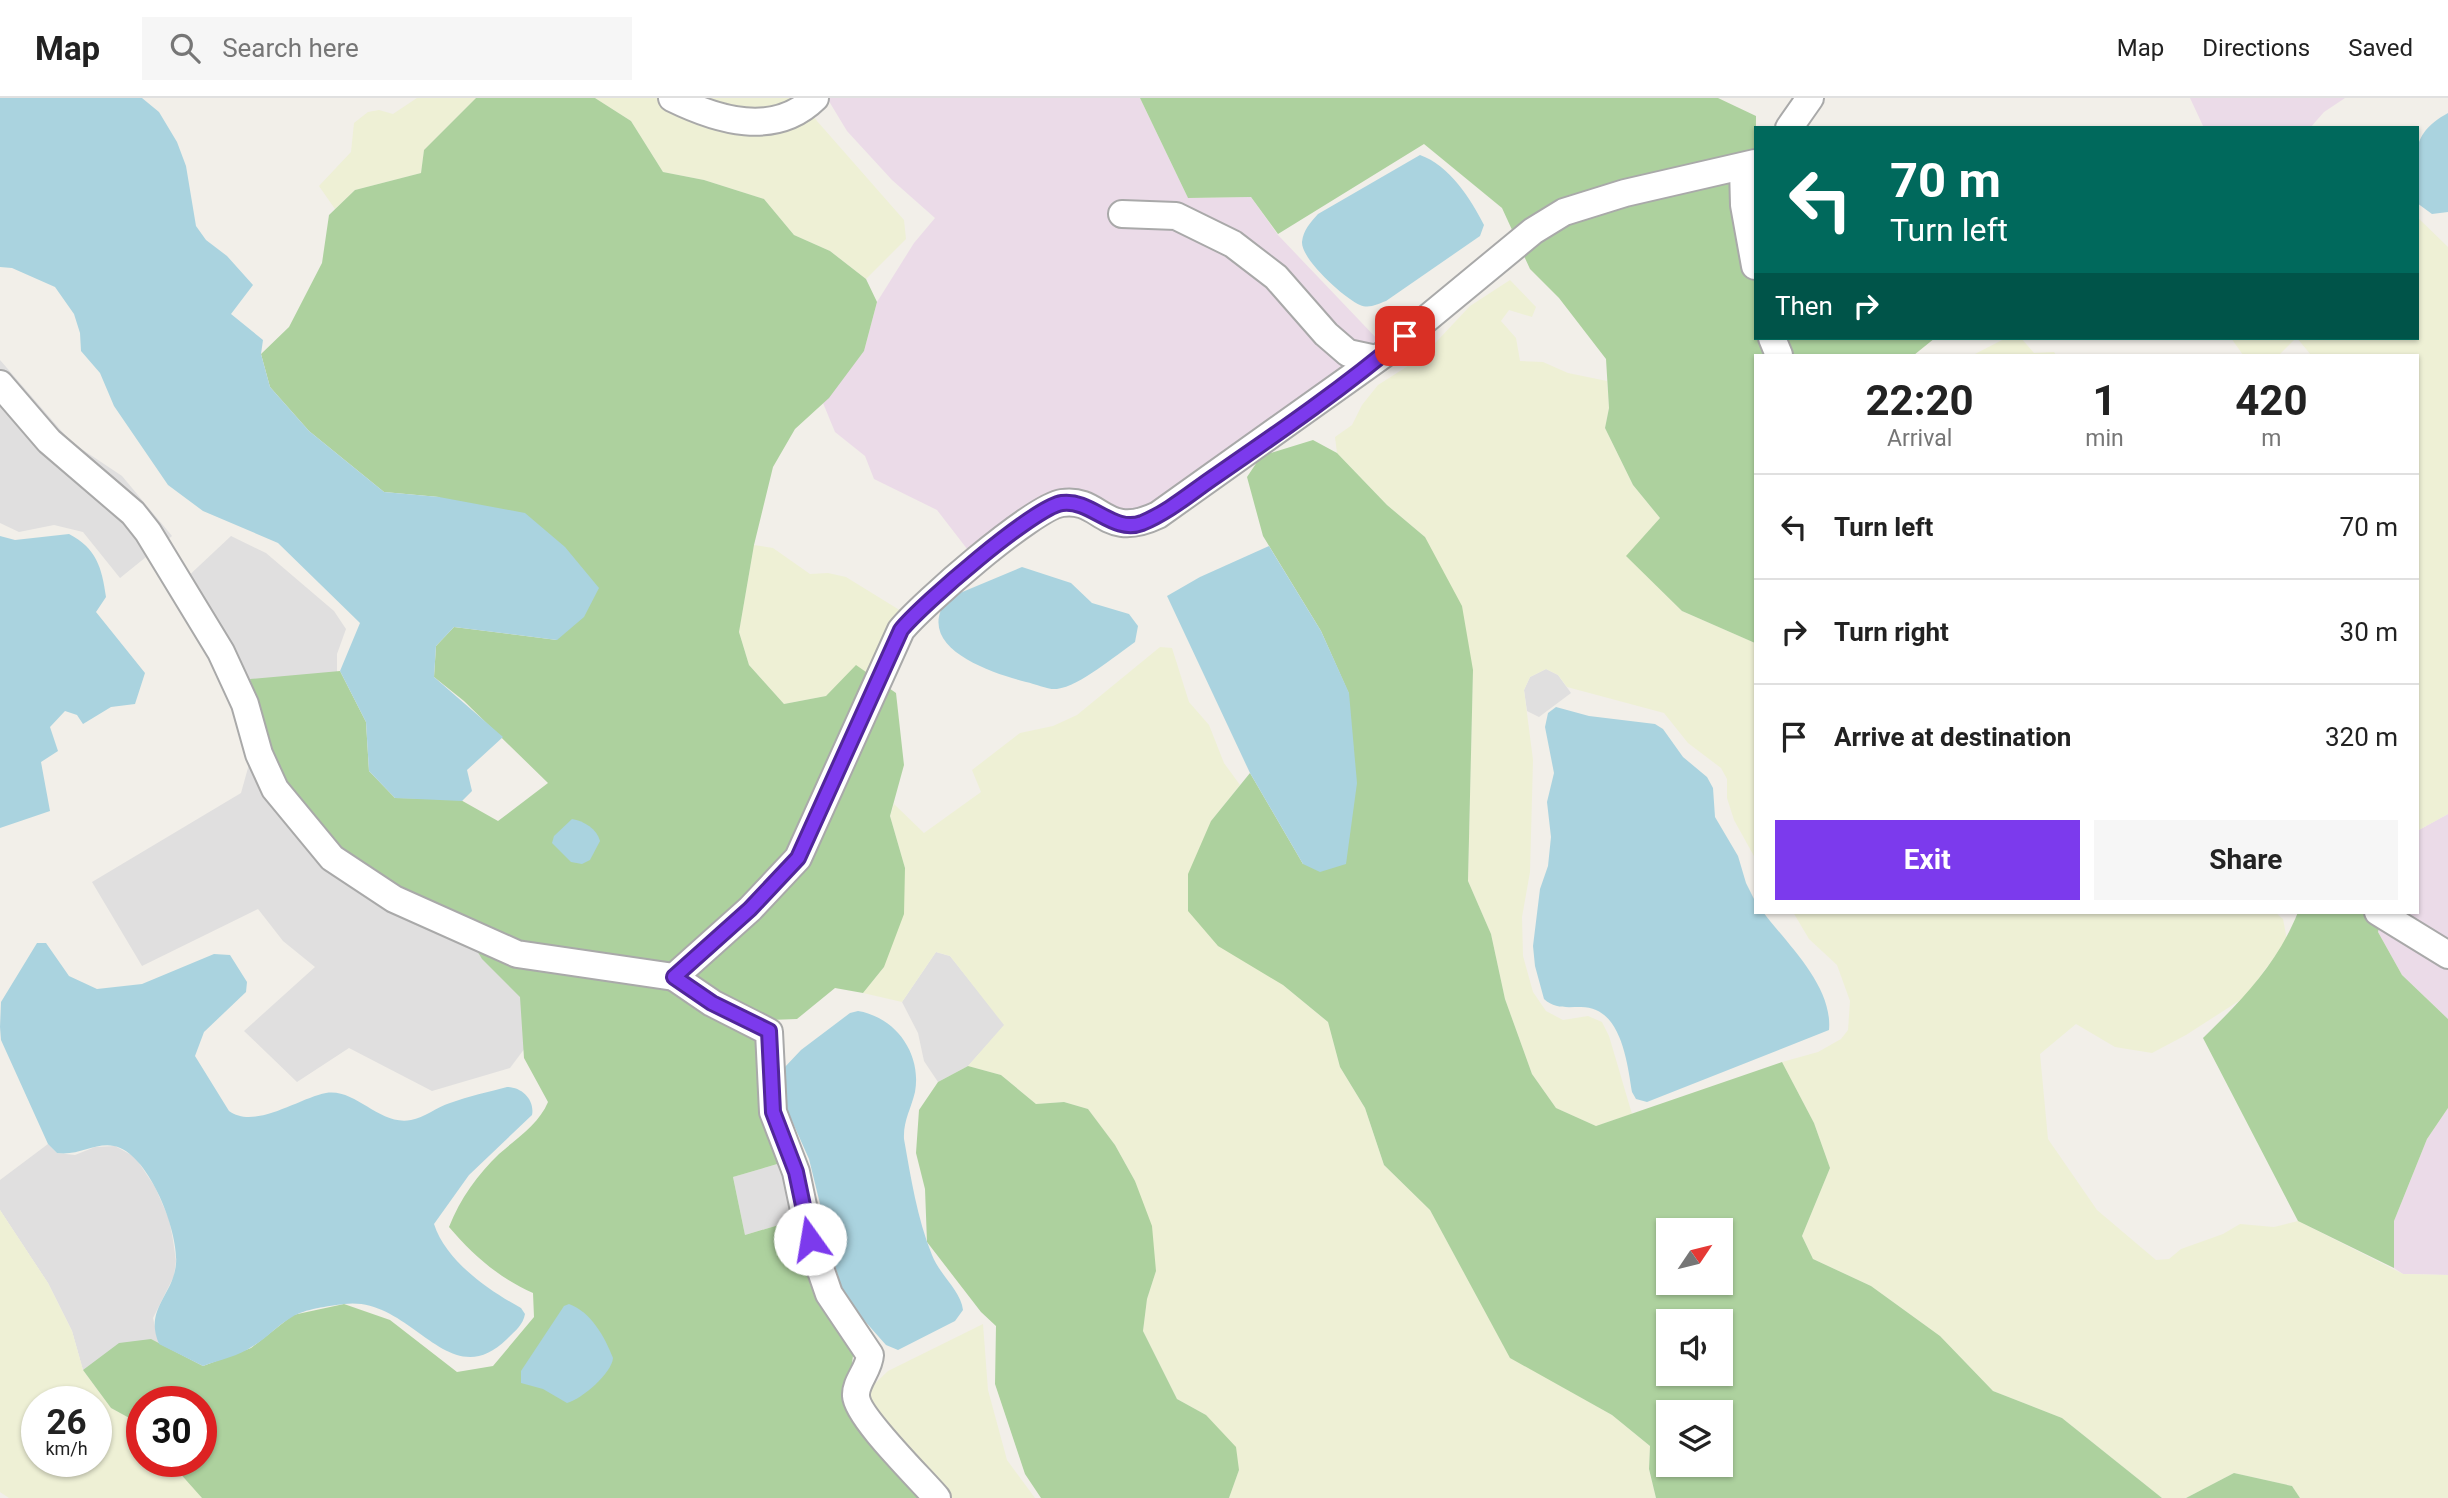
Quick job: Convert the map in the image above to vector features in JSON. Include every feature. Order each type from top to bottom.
[{"type":"street","points":[[672,98],[733,122],[776,121],[807,106],[815,98]]},
{"type":"street","points":[[1790,126],[1810,98]]},
{"type":"street","points":[[674,977],[750,909],[798,858],[901,630],[928,600],[1041,512],[1061,503],[1080,504],[1125,526],[1139,524],[1158,515],[1376,359],[1532,231],[1564,212],[1625,193],[1749,166],[1744,205],[1754,260]]},
{"type":"street","points":[[1122,214],[1177,216],[1233,244],[1276,277],[1326,334],[1348,354],[1376,359]]},
{"type":"street","points":[[0,384],[49,441],[133,513],[148,532],[221,652],[245,704],[259,754],[275,789],[332,858],[394,899],[517,954],[674,977],[712,1003],[769,1031],[773,1112],[796,1172],[810,1239],[829,1294],[870,1355],[856,1391],[859,1406],[883,1439],[937,1498]]},
{"type":"street","points":[[2381,914],[2448,955]]},
{"type":"shaded area","points":[[827,98],[1140,98],[1188,198],[1251,197],[1278,235],[1381,343],[1350,369],[1132,517],[1092,501],[971,554],[937,510],[874,479],[865,456],[835,432],[823,403],[864,351],[877,302],[914,243],[935,218],[892,180],[847,131]]},
{"type":"shaded area","points":[[2190,98],[2345,98],[2324,112],[2312,126],[2203,126]]},
{"type":"shaded area","points":[[0,360],[71,442],[122,476],[172,536],[120,578],[83,532],[54,525],[19,532],[0,523]]},
{"type":"shaded area","points":[[231,536],[266,553],[334,611],[346,629],[337,654],[337,690],[250,703],[183,581]]},
{"type":"shaded area","points":[[1546,669],[1558,675],[1571,693],[1539,717],[1527,711],[1524,690],[1530,677]]},
{"type":"shaded area","points":[[303,733],[404,914],[436,882],[549,1016],[510,1068],[432,1091],[349,1048],[297,1082],[244,1031],[315,967],[283,941],[258,909],[142,966],[92,882],[241,793],[251,757]]},
{"type":"shaded area","points":[[2448,814],[2448,1019],[2402,975],[2378,932],[2382,914],[2419,914],[2419,830]]},
{"type":"shaded area","points":[[936,952],[950,956],[1005,1025],[968,1066],[938,1082],[924,1061],[918,1033],[902,1002]]},
{"type":"shaded area","points":[[2448,1108],[2448,1275],[2403,1274],[2394,1268],[2394,1221],[2427,1139]]},
{"type":"shaded area","points":[[48,1144],[57,1153],[75,1155],[95,1147],[115,1146],[135,1157],[155,1187],[169,1219],[176,1261],[174,1276],[153,1318],[159,1344],[83,1370],[72,1331],[48,1283],[0,1210],[0,1180]]},
{"type":"shaded area","points":[[784,1162],[799,1219],[745,1235],[733,1177]]},
{"type":"green space","points":[[417,98],[476,98],[424,150],[421,173],[355,190],[335,209],[319,186],[351,152],[354,123],[368,112],[379,110],[393,114]]},
{"type":"green space","points":[[476,98],[595,98],[631,121],[663,172],[704,180],[764,199],[794,235],[830,251],[866,279],[877,302],[864,351],[829,398],[795,429],[773,467],[754,545],[739,632],[749,665],[784,704],[826,696],[856,665],[896,693],[904,765],[890,816],[905,868],[904,914],[884,967],[863,993],[835,988],[797,1019],[770,1020],[784,1162],[733,1177],[745,1235],[799,1219],[854,1348],[849,1387],[927,1498],[202,1498],[183,1477],[217,1477],[217,1386],[126,1386],[126,1416],[112,1409],[112,1386],[95,1386],[83,1370],[119,1343],[151,1339],[203,1366],[251,1348],[293,1315],[344,1304],[390,1320],[457,1372],[493,1366],[534,1317],[533,1293],[487,1265],[449,1227],[464,1197],[484,1170],[533,1124],[548,1102],[524,1058],[520,997],[482,959],[453,911],[383,880],[323,835],[278,769],[250,679],[340,671],[366,722],[369,771],[395,798],[459,799],[498,821],[548,783],[464,701],[434,677],[436,646],[454,627],[557,640],[439,497],[384,492],[309,431],[270,387],[261,354],[289,327],[322,263],[329,215],[355,190],[421,173],[424,150]]},
{"type":"green space","points":[[595,98],[801,98],[817,121],[904,220],[906,239],[866,279],[830,251],[794,235],[764,199],[704,180],[663,172],[631,121]]},
{"type":"green space","points":[[1140,98],[1718,98],[1756,116],[1754,340],[1933,340],[1915,354],[1754,354],[1754,643],[1682,611],[1626,556],[1660,518],[1633,485],[1605,428],[1609,408],[1606,359],[1559,298],[1530,269],[1502,208],[1424,144],[1278,234],[1251,197],[1188,198]]},
{"type":"green space","points":[[2419,219],[2448,247],[2448,814],[2419,830],[2419,354],[2310,354],[2299,340],[2419,340]]},
{"type":"green space","points":[[1510,280],[1536,307],[1532,317],[1509,310],[1501,321],[1516,338],[1520,361],[1543,362],[1568,373],[1607,381],[1609,408],[1605,428],[1633,485],[1660,518],[1627,556],[1682,611],[1754,643],[1754,856],[1734,820],[1727,798],[1727,779],[1721,768],[1688,743],[1664,713],[1567,687],[1558,675],[1546,669],[1530,677],[1524,690],[1533,760],[1530,872],[1522,917],[1523,956],[1533,992],[1546,1011],[1563,1020],[1588,1016],[1602,1022],[1609,1036],[1632,1114],[1596,1126],[1556,1108],[1532,1074],[1505,999],[1491,934],[1468,881],[1473,670],[1425,537],[1387,505],[1337,453],[1335,437],[1352,425],[1362,405],[1378,385],[1422,357],[1470,306]]},
{"type":"green space","points":[[2002,340],[2023,340],[2034,353],[2055,354],[1975,354]]},
{"type":"green space","points":[[2232,340],[2294,340],[2280,354],[2242,354]]},
{"type":"green space","points":[[1313,440],[1337,453],[1387,505],[1425,537],[1462,606],[1473,670],[1468,881],[1491,934],[1505,999],[1532,1074],[1556,1108],[1596,1126],[1782,1062],[1814,1123],[1830,1168],[1802,1236],[1813,1259],[1871,1286],[1940,1336],[1993,1391],[2062,1418],[2162,1498],[1656,1498],[1649,1469],[1650,1446],[1612,1415],[1510,1358],[1430,1210],[1384,1165],[1365,1108],[1340,1067],[1328,1022],[1283,985],[1218,946],[1188,911],[1188,874],[1211,821],[1250,773],[1303,864],[1349,694],[1321,631],[1263,536],[1247,477],[1261,456]]},
{"type":"green space","points":[[754,545],[773,548],[810,574],[828,573],[846,577],[906,614],[873,677],[856,666],[826,696],[784,704],[749,665],[739,632]]},
{"type":"green space","points":[[1160,647],[1172,648],[1189,702],[1209,725],[1224,763],[1240,785],[1211,821],[1283,985],[1328,1022],[1340,1067],[1365,1108],[1384,1165],[1430,1210],[1510,1357],[1612,1415],[1650,1446],[1649,1470],[1656,1498],[1229,1498],[1239,1470],[1206,1415],[1177,1399],[1143,1331],[1147,1299],[1156,1271],[1135,1181],[1115,1145],[1088,1109],[1064,1102],[1036,1104],[1001,1075],[968,1066],[1004,1025],[950,956],[936,952],[902,1002],[863,993],[884,967],[905,868],[890,816],[894,804],[924,833],[981,792],[972,770],[1020,733],[1053,726],[1077,715]]},
{"type":"green space","points":[[1794,914],[2277,914],[2283,919],[2287,940],[2245,997],[2186,1035],[2152,1053],[2115,1047],[2076,1024],[2040,1054],[2048,1139],[2097,1210],[2156,1260],[2169,1259],[2181,1249],[2223,1234],[2240,1224],[2274,1227],[2298,1221],[2403,1274],[2448,1275],[2448,1498],[2300,1498],[2292,1486],[2234,1473],[2186,1498],[2162,1498],[2062,1418],[1993,1391],[1940,1336],[1871,1286],[1813,1259],[1802,1236],[1830,1168],[1814,1123],[1782,1062],[1818,1052],[1841,1039],[1848,1030],[1850,1001],[1837,965],[1809,939]]},
{"type":"green space","points":[[2297,914],[2382,914],[2378,932],[2402,975],[2448,1019],[2448,1108],[2427,1139],[2394,1221],[2394,1268],[2298,1221],[2203,1038],[2257,980],[2290,931]]},
{"type":"green space","points":[[968,1066],[1001,1075],[1036,1104],[1064,1102],[1088,1109],[1115,1145],[1135,1181],[1152,1226],[1156,1271],[1147,1299],[1143,1331],[1177,1399],[1206,1415],[1236,1447],[1239,1470],[1229,1498],[1041,1498],[1025,1474],[995,1384],[996,1326],[981,1312],[927,1242],[925,1189],[916,1153],[919,1110],[938,1082]]},
{"type":"green space","points":[[0,1210],[48,1283],[72,1331],[83,1370],[95,1386],[21,1386],[21,1477],[112,1477],[112,1409],[126,1416],[126,1477],[183,1477],[202,1498],[9,1498],[0,1492]]},
{"type":"green space","points":[[983,1324],[988,1390],[1007,1460],[1035,1498],[948,1498],[891,1437],[863,1395],[888,1371]]},
{"type":"green space","points":[[2234,1473],[2292,1486],[2300,1498],[2186,1498]]},
{"type":"water","points":[[0,98],[142,98],[159,112],[177,142],[186,166],[196,226],[206,240],[227,256],[253,285],[231,314],[263,340],[261,354],[270,387],[309,431],[384,492],[439,497],[525,513],[565,547],[599,588],[584,617],[557,640],[454,627],[436,646],[434,677],[503,737],[467,770],[472,791],[462,801],[395,798],[369,771],[366,722],[340,671],[360,623],[278,543],[203,511],[168,485],[114,406],[100,373],[81,351],[80,333],[74,314],[55,287],[12,268],[0,267]]},
{"type":"water","points":[[2448,113],[2448,212],[2432,214],[2419,204],[2419,144],[2425,131]]},
{"type":"water","points":[[1420,155],[1440,166],[1466,194],[1484,225],[1480,236],[1386,301],[1370,306],[1360,305],[1334,286],[1308,258],[1302,242],[1304,234],[1318,214]]},
{"type":"water","points":[[69,534],[92,552],[100,568],[106,597],[96,612],[145,673],[135,704],[111,707],[83,724],[77,715],[65,711],[50,727],[58,751],[41,762],[50,811],[0,828],[0,536],[15,540]]},
{"type":"water","points":[[1269,546],[1321,631],[1349,693],[1357,783],[1346,864],[1320,872],[1303,864],[1250,773],[1167,596],[1200,577]]},
{"type":"water","points":[[1022,567],[1071,583],[1092,603],[1129,614],[1138,626],[1135,642],[1087,676],[1057,689],[1011,678],[960,655],[947,644],[940,631],[939,615],[948,598]]},
{"type":"water","points":[[1556,707],[1589,716],[1655,724],[1663,729],[1683,757],[1707,777],[1713,788],[1715,817],[1738,856],[1754,899],[1754,914],[1765,914],[1806,966],[1824,998],[1829,1030],[1647,1102],[1636,1099],[1632,1092],[1620,1038],[1605,1016],[1594,1009],[1557,1006],[1544,999],[1535,966],[1533,946],[1540,889],[1548,866],[1551,837],[1547,802],[1554,773],[1545,727],[1548,713]]},
{"type":"water","points":[[572,819],[589,826],[600,841],[590,860],[582,864],[571,862],[552,843],[554,836]]},
{"type":"water","points":[[37,943],[46,943],[69,976],[97,989],[142,984],[214,954],[230,955],[247,982],[246,992],[204,1032],[195,1056],[229,1111],[240,1116],[264,1115],[326,1093],[347,1096],[388,1118],[399,1120],[421,1117],[445,1105],[507,1087],[518,1089],[526,1095],[531,1104],[532,1115],[469,1175],[434,1224],[458,1262],[482,1283],[521,1308],[525,1314],[518,1328],[486,1354],[466,1357],[447,1351],[390,1314],[368,1305],[344,1304],[297,1314],[247,1349],[203,1366],[159,1344],[155,1321],[174,1275],[176,1250],[167,1214],[150,1178],[127,1152],[114,1146],[57,1153],[48,1144],[1,1040],[1,1002]]},
{"type":"water","points":[[858,1011],[884,1021],[903,1039],[910,1051],[916,1078],[904,1139],[912,1183],[922,1227],[932,1255],[958,1296],[963,1310],[955,1321],[898,1350],[886,1345],[855,1310],[840,1285],[809,1159],[784,1103],[784,1068],[801,1050],[850,1013]]},
{"type":"water","points":[[569,1304],[584,1313],[596,1326],[613,1358],[608,1371],[595,1385],[567,1403],[543,1389],[521,1383],[521,1371],[564,1306]]},
{"type":"route","points":[[810,1239],[796,1172],[773,1112],[769,1031],[712,1003],[674,977],[789,872],[809,837],[901,630],[928,600],[956,576],[1041,512],[1061,503],[1080,504],[1125,526],[1139,524],[1158,515],[1236,462],[1405,336]]}]
